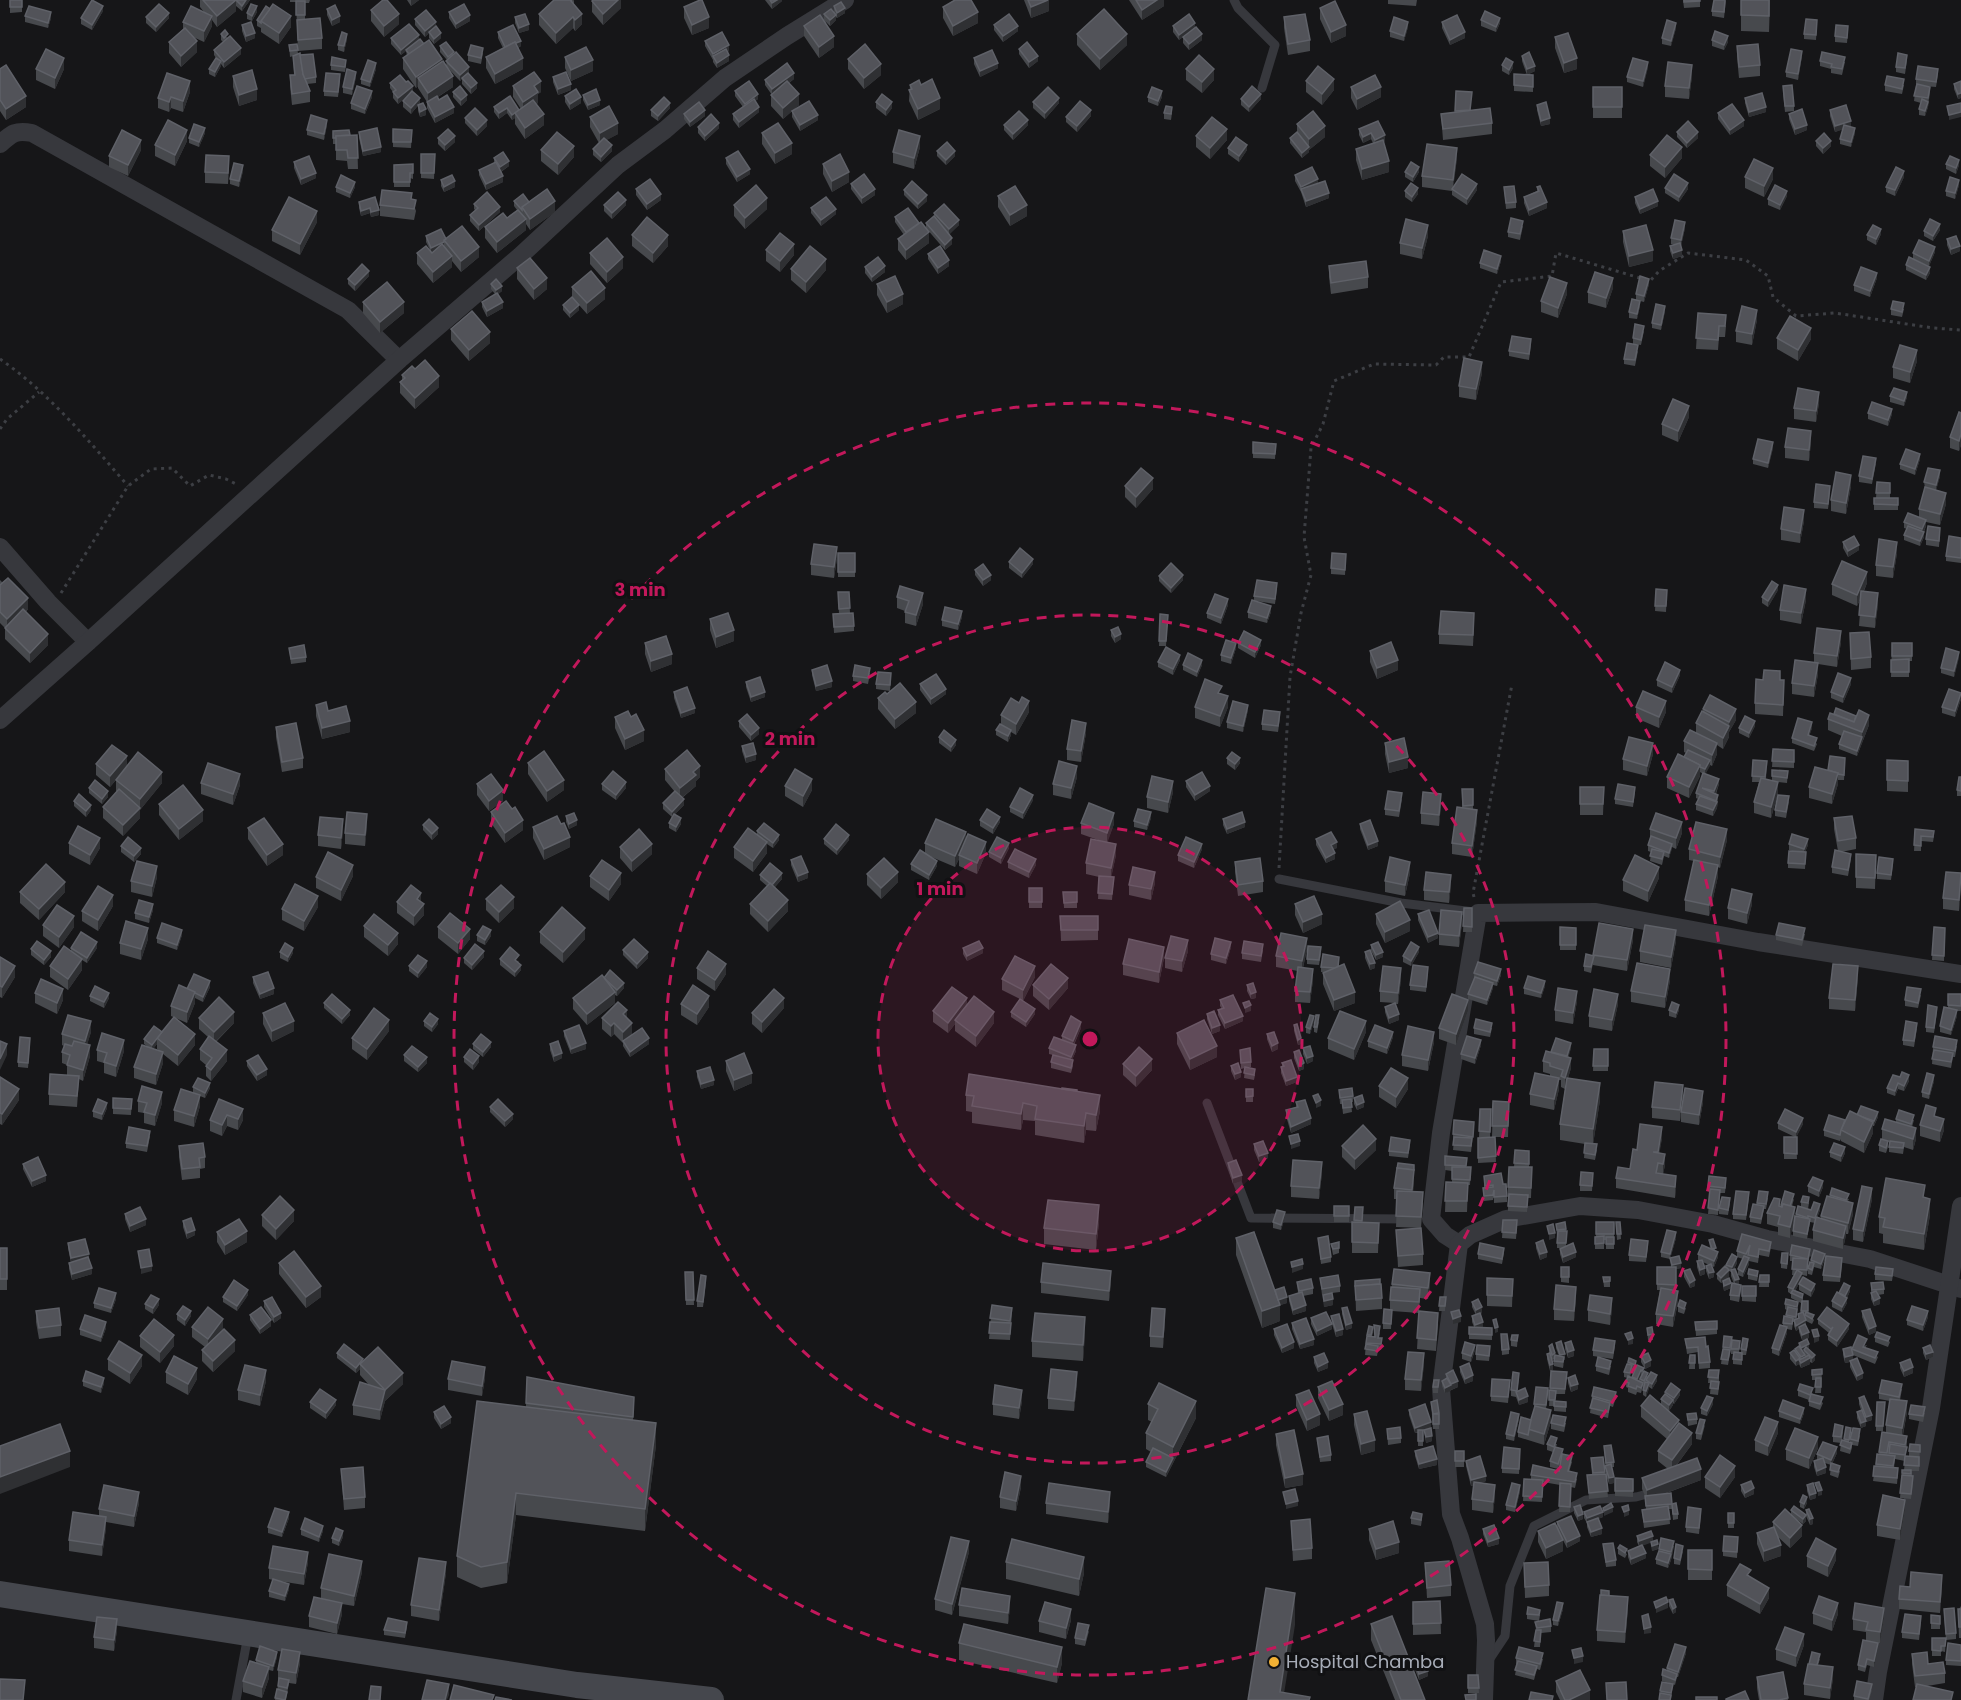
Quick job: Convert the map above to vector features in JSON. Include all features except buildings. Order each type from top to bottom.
[{"type":"main road","points":[[0,1594],[577,1685],[711,1700]]},
{"type":"street","points":[[0,720],[399,360],[520,256],[618,165],[665,130],[725,78],[845,0]]},
{"type":"street","points":[[0,144],[13,132],[32,133],[348,310],[399,360]]},
{"type":"street","points":[[0,547],[48,602],[88,642]]},
{"type":"street","points":[[1459,1244],[1445,1235],[1431,1220],[1440,1133],[1478,913],[1596,912],[1758,942],[1961,974]]},
{"type":"street","points":[[1484,1700],[1485,1624],[1451,1514],[1441,1389],[1459,1244],[1470,1235],[1506,1219],[1580,1206],[1638,1210],[1713,1224],[1767,1239],[1870,1259],[1955,1287]]},
{"type":"street","points":[[1874,1700],[1955,1287],[1961,1206]]},
{"type":"lane","points":[[1233,0],[1238,8],[1275,45],[1262,88]]},
{"type":"lane","points":[[1279,879],[1401,903],[1478,913]]},
{"type":"lane","points":[[1207,1103],[1251,1218],[1431,1220]]},
{"type":"lane","points":[[1486,1665],[1504,1636],[1510,1586],[1534,1526],[1586,1500],[1636,1497],[1666,1490]]},
{"type":"lane","points":[[236,1700],[248,1633]]},
{"type":"path","points":[[1279,879],[1290,677],[1301,613],[1311,575],[1305,537],[1311,448],[1323,424],[1334,381],[1374,364],[1436,365],[1444,357],[1469,357],[1501,282],[1552,276],[1556,253],[1650,281],[1659,271],[1688,253],[1746,260],[1768,276],[1773,297],[1796,316],[1835,313],[1961,330]]},
{"type":"path","points":[[0,359],[16,370],[81,431],[128,486]]},
{"type":"path","points":[[0,429],[7,419],[39,392]]},
{"type":"path","points":[[48,602],[60,594],[128,486],[151,469],[172,468],[190,486],[208,475],[226,479],[253,493]]},
{"type":"path","points":[[1478,913],[1473,893],[1512,684]]},
{"type":"place","name":"Hospital Chamba","points":[[1274,1662]]}]
